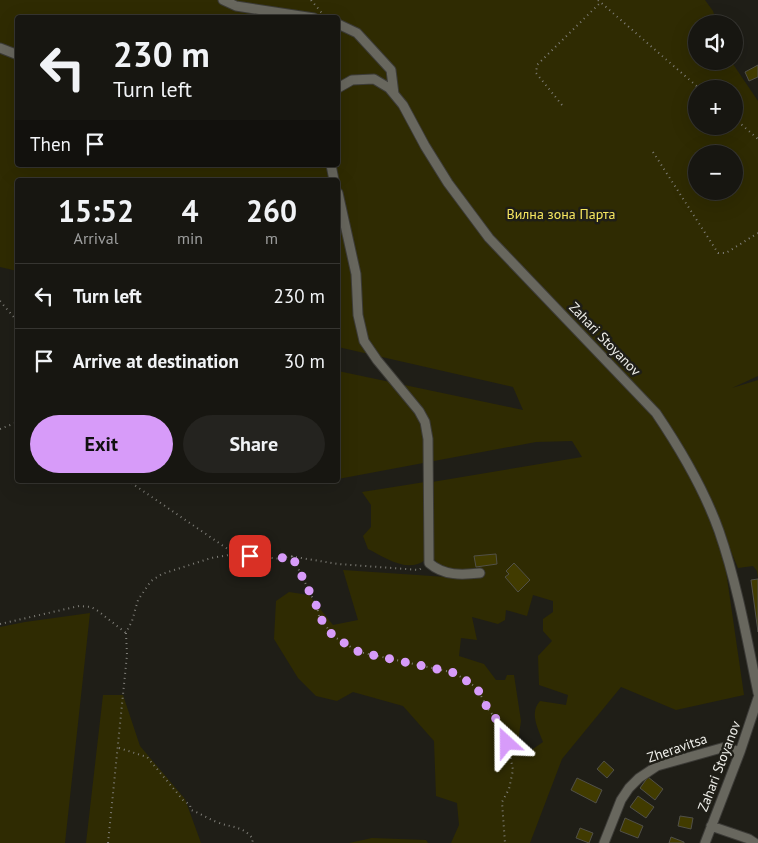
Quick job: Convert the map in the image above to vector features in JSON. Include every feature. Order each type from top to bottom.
[{"type":"street","points":[[223,0],[236,6],[294,15]]},
{"type":"street","points":[[340,25],[357,33],[391,70],[394,94]]},
{"type":"street","points":[[0,48],[15,54]]},
{"type":"street","name":"Zahari Stoyanov","points":[[340,87],[352,80],[374,79],[389,88],[403,105],[448,183],[489,238],[656,413],[697,479],[718,530],[731,570],[758,693]]},
{"type":"street","points":[[340,202],[356,274],[358,315],[364,341],[377,360],[419,411],[425,422],[428,439],[429,563],[435,569],[448,574],[466,575],[480,572]]},
{"type":"street","name":"Zahari Stoyanov","points":[[704,843],[740,752],[758,698]]},
{"type":"street","name":"Zheravitsa","points":[[604,843],[621,800],[639,778],[657,766],[725,747],[740,752]]},
{"type":"street","points":[[711,826],[749,839],[755,843]]},
{"type":"path","points":[[311,0],[324,15]]},
{"type":"path","points":[[598,0],[690,80]]},
{"type":"path","points":[[562,105],[536,73],[537,65],[600,3]]},
{"type":"path","points":[[743,126],[758,139]]},
{"type":"path","points":[[653,152],[718,253],[726,253],[758,233]]},
{"type":"path","points":[[0,301],[15,318]]},
{"type":"path","points":[[0,429],[15,423]]},
{"type":"path","points":[[131,483],[235,554]]},
{"type":"path","points":[[108,843],[126,655],[126,632],[138,600],[151,581],[177,567],[235,554],[281,558],[292,556],[338,564],[419,570],[429,563]]},
{"type":"path","points":[[292,556],[317,607],[319,616],[333,636],[359,652],[455,673],[477,688],[488,709],[505,730],[513,770],[509,790],[502,802],[505,843]]},
{"type":"path","points":[[0,624],[78,606],[90,607],[98,611],[126,632]]},
{"type":"path","points":[[118,748],[147,757],[183,800],[190,804],[191,810],[218,823],[236,826],[249,834],[252,843]]},
{"type":"green space","name":"Вилна зона Парта","points":[[0,0],[705,0],[714,15],[688,15],[688,70],[737,70],[758,101],[758,376],[732,388],[758,380],[758,578],[757,571],[753,566],[738,568],[707,495],[726,571],[744,695],[676,710],[621,687],[562,759],[530,843],[451,843],[459,825],[457,803],[436,796],[434,741],[403,706],[353,692],[337,701],[316,696],[298,678],[274,639],[276,601],[289,592],[309,595],[333,625],[358,620],[343,570],[476,579],[475,569],[457,570],[441,567],[434,559],[432,547],[432,482],[582,457],[572,441],[536,442],[340,479],[340,371],[523,410],[513,387],[340,347],[340,178],[15,178],[15,271],[0,267]],"holes":[[[533,595],[553,601],[553,612],[543,619],[543,631],[552,641],[538,656],[539,685],[568,695],[566,705],[540,701],[535,710],[535,716],[543,742],[530,751],[516,754],[521,721],[514,675],[507,675],[505,680],[496,680],[484,664],[459,656],[461,638],[477,640],[472,617],[498,624],[505,620],[506,610],[527,616]]]},
{"type":"green space","points":[[425,482],[425,560],[418,564],[404,565],[389,560],[368,549],[363,536],[371,527],[371,505],[362,492]]},
{"type":"green space","points":[[90,613],[65,843],[0,843],[0,627]]},
{"type":"green space","points":[[103,695],[123,695],[140,746],[185,799],[201,843],[86,843]]},
{"type":"green space","points":[[372,838],[426,840],[428,843],[349,843]]},
{"type":"building","points":[[758,65],[758,77],[749,81],[745,72]]},
{"type":"building","points":[[496,554],[497,564],[476,567],[474,556]]},
{"type":"building","points":[[514,563],[530,580],[518,592],[505,577],[509,574],[506,571]]},
{"type":"building","points":[[758,579],[758,632],[751,580]]},
{"type":"building","points":[[604,761],[614,770],[607,778],[597,769]]},
{"type":"building","points":[[648,777],[663,789],[655,800],[640,788]]},
{"type":"building","points":[[577,778],[602,790],[596,803],[571,790]]},
{"type":"building","points":[[638,796],[654,807],[646,818],[630,807]]},
{"type":"building","points":[[680,816],[693,818],[691,829],[678,826]]},
{"type":"building","points":[[625,818],[643,826],[638,838],[620,831]]},
{"type":"building","points":[[580,828],[593,833],[589,843],[576,838]]},
{"type":"building","points":[[671,837],[684,842],[684,843],[669,843]]},
{"type":"route","points":[[250,556],[281,558],[292,556],[317,607],[319,616],[333,636],[359,652],[455,673],[477,688],[488,709],[505,730],[507,743]]}]
